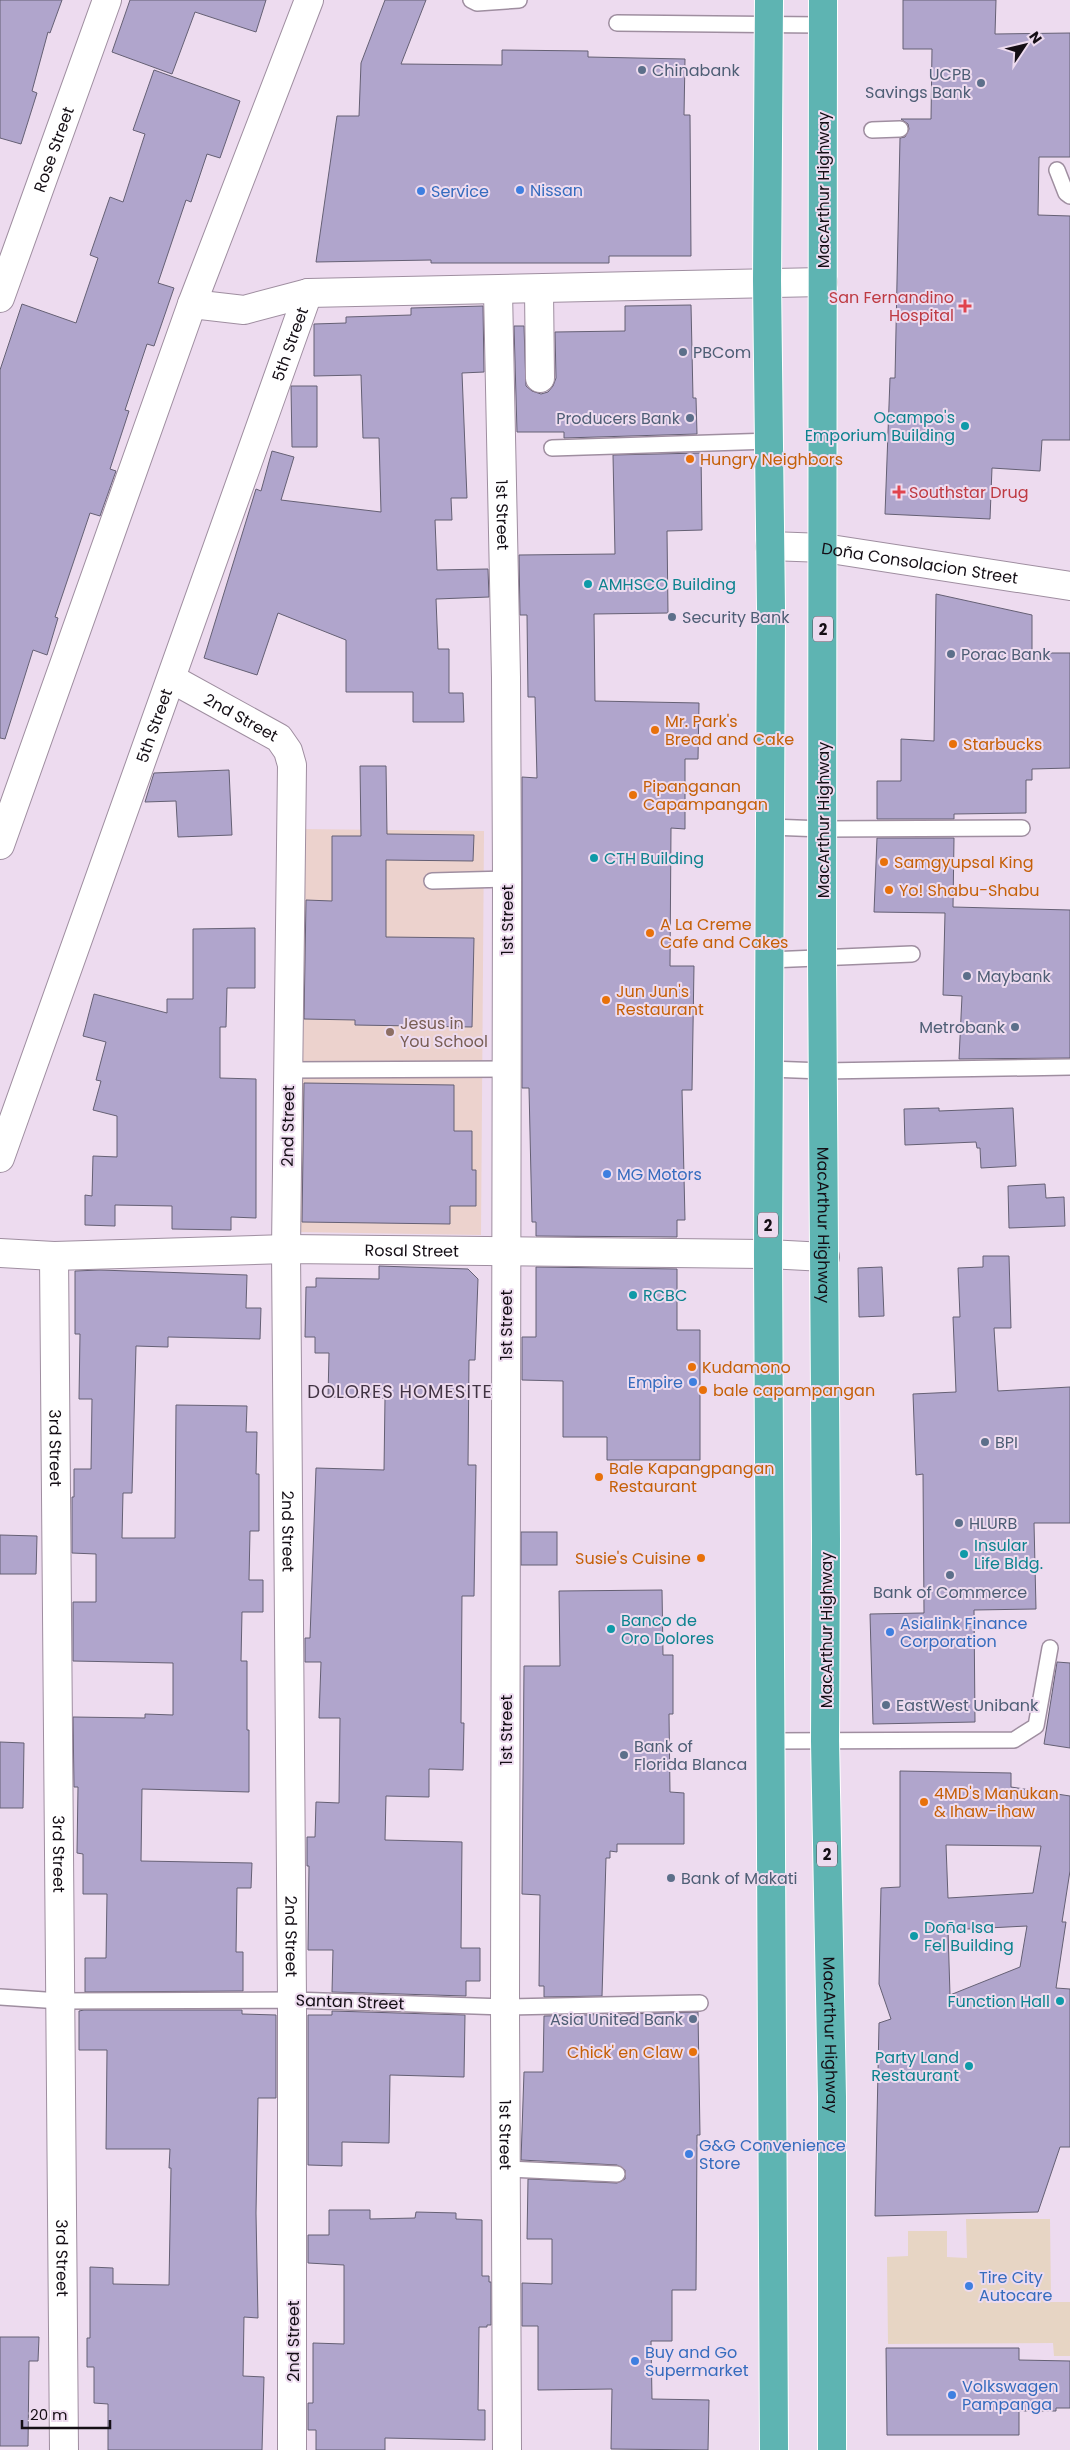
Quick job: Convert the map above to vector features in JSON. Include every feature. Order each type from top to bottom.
[{"type":"highway","name":"2","points":[[769,12],[767,281],[770,546],[768,1254],[774,2450]]},
{"type":"highway","name":"MacArthur Highway","points":[[823,13],[824,548],[822,958],[825,1257],[825,1741],[832,2107],[832,2450]]},
{"type":"street","name":"Rose Street","points":[[0,298],[106,0]]},
{"type":"street","points":[[0,845],[192,304],[309,0]]},
{"type":"street","points":[[192,304],[244,310],[308,293],[539,290],[767,281],[823,282]]},
{"type":"street","points":[[539,290],[540,378]]},
{"type":"street","name":"1st Street","points":[[498,291],[506,667],[508,879],[506,1252],[507,2450]]},
{"type":"street","name":"5th Street","points":[[0,1158],[308,293]]},
{"type":"street","name":"Doña Consolacion Street","points":[[770,546],[824,548],[1070,586]]},
{"type":"street","name":"2nd Street","points":[[172,679],[279,738],[288,751],[292,765],[286,1249],[292,2000],[292,2450]]},
{"type":"street","name":"Rosal Street","points":[[0,1252],[54,1256],[286,1249],[768,1254],[825,1257]]},
{"type":"street","name":"3rd Street","points":[[54,1256],[64,2450]]},
{"type":"lane","points":[[471,0],[476,3],[519,0]]},
{"type":"lane","points":[[617,23],[769,12],[823,13]]},
{"type":"lane","points":[[872,130],[900,129]]},
{"type":"lane","points":[[1057,170],[1066,192],[1070,196]]},
{"type":"lane","points":[[552,448],[769,442]]},
{"type":"lane","points":[[770,827],[822,829],[1022,828]]},
{"type":"lane","points":[[432,881],[508,879]]},
{"type":"lane","points":[[769,960],[912,954]]},
{"type":"lane","points":[[768,1069],[823,1071],[1070,1067]]},
{"type":"lane","points":[[288,1070],[507,1069]]},
{"type":"lane","points":[[771,1741],[1014,1740],[1036,1726],[1050,1648]]},
{"type":"lane","name":"Santan Street","points":[[0,1997],[60,2001],[292,2000],[506,2006],[700,2003]]},
{"type":"lane","points":[[507,2170],[617,2174]]},
{"type":"shaded area","name":"Jesus in You School","points":[[298,829],[484,831],[481,1235],[295,1232]]},
{"type":"shaded area","name":"Tire City Autocare","points":[[966,2219],[1050,2219],[1051,2302],[1070,2302],[1070,2356],[1054,2356],[1053,2343],[888,2344],[887,2257],[908,2256],[908,2231],[947,2231],[947,2257],[967,2258]]},
{"type":"building","points":[[0,0],[62,0],[50,33],[48,32],[32,91],[37,93],[21,144],[0,138]]},
{"type":"building","points":[[130,0],[266,0],[256,32],[195,12],[172,74],[112,52]]},
{"type":"building","points":[[385,0],[426,0],[401,64],[502,65],[502,50],[588,51],[588,57],[685,59],[684,115],[690,115],[691,256],[609,256],[609,263],[431,263],[431,260],[316,262],[337,116],[359,116],[361,63]]},
{"type":"building","points":[[903,0],[996,0],[995,34],[1070,33],[1070,157],[1039,157],[1038,215],[1070,216],[1070,440],[1042,440],[1040,471],[992,468],[990,519],[885,514],[890,378],[895,378],[900,138],[905,137],[909,129],[908,124],[901,119],[931,119],[932,49],[903,49]]},
{"type":"building","points":[[154,70],[240,101],[220,158],[207,154],[191,202],[186,200],[158,283],[174,288],[154,346],[147,344],[125,410],[129,411],[110,469],[116,471],[100,516],[90,513],[55,617],[58,618],[47,655],[33,650],[5,739],[0,738],[0,370],[22,304],[76,323],[98,258],[90,255],[110,197],[123,202],[145,134],[133,130]]},
{"type":"building","points":[[691,305],[693,398],[696,398],[697,434],[564,438],[564,432],[517,432],[514,326],[524,326],[526,386],[532,391],[541,394],[548,392],[556,378],[555,332],[625,331],[625,306]]},
{"type":"building","points":[[483,306],[484,372],[462,373],[467,498],[451,498],[452,520],[435,520],[437,570],[488,569],[489,597],[436,599],[438,649],[449,649],[449,693],[463,693],[464,722],[413,722],[413,692],[346,692],[346,640],[278,613],[257,675],[204,658],[256,489],[261,491],[272,451],[294,457],[281,500],[381,512],[379,438],[363,438],[361,375],[314,376],[314,324],[346,323],[346,317],[411,315],[411,308]]},
{"type":"building","points":[[291,386],[317,386],[317,447],[292,447]]},
{"type":"building","points":[[701,453],[702,530],[667,531],[668,613],[594,614],[595,701],[699,703],[698,759],[685,759],[685,829],[671,828],[670,966],[694,966],[692,1090],[682,1090],[685,1220],[677,1220],[677,1237],[536,1236],[536,1222],[532,1222],[529,1088],[522,1088],[522,777],[537,778],[535,697],[528,697],[527,615],[520,615],[519,555],[615,554],[613,455]]},
{"type":"building","points":[[936,594],[1032,615],[1032,653],[1070,653],[1070,768],[1032,769],[1032,780],[1026,780],[1026,813],[954,814],[954,819],[877,819],[877,781],[901,781],[901,739],[934,741]]},
{"type":"building","points":[[360,766],[386,766],[387,834],[474,835],[473,861],[386,860],[386,937],[474,938],[472,1027],[355,1025],[355,1020],[304,1019],[306,900],[332,901],[332,836],[361,836]]},
{"type":"building","points":[[229,770],[232,835],[178,837],[176,801],[145,802],[154,773]]},
{"type":"building","points":[[877,838],[954,838],[953,907],[1070,910],[1070,1058],[959,1059],[962,996],[943,995],[945,913],[874,912]]},
{"type":"building","points":[[255,928],[255,988],[227,988],[226,1027],[220,1027],[220,1078],[256,1079],[256,1218],[231,1217],[231,1230],[172,1229],[172,1206],[115,1205],[115,1226],[85,1225],[85,1195],[92,1196],[93,1156],[117,1157],[117,1116],[93,1110],[101,1081],[96,1080],[106,1042],[83,1036],[94,994],[167,1013],[167,999],[193,999],[193,929]]},
{"type":"building","points":[[304,1083],[454,1085],[454,1131],[472,1131],[472,1170],[476,1170],[476,1206],[450,1206],[450,1224],[302,1222]]},
{"type":"building","points":[[939,1108],[939,1111],[1013,1108],[1016,1166],[981,1168],[980,1148],[977,1148],[976,1142],[905,1145],[904,1109]]},
{"type":"building","points":[[1045,1184],[1046,1198],[1064,1197],[1065,1226],[1009,1228],[1008,1186]]},
{"type":"building","points":[[983,1256],[1009,1256],[1011,1328],[994,1328],[998,1391],[1070,1387],[1070,1523],[1034,1523],[1036,1609],[974,1610],[975,1722],[873,1724],[870,1614],[924,1613],[923,1474],[916,1475],[913,1394],[956,1392],[953,1317],[960,1317],[958,1268],[983,1267]]},
{"type":"building","points":[[379,1266],[468,1269],[478,1279],[475,1360],[469,1360],[468,1465],[476,1465],[474,1596],[462,1596],[461,1723],[464,1723],[463,1770],[429,1769],[429,1797],[386,1796],[385,1840],[462,1842],[461,1948],[480,1948],[480,1981],[466,1981],[466,1996],[332,1992],[333,1950],[308,1950],[309,1866],[307,1866],[307,1837],[315,1837],[316,1802],[339,1803],[340,1718],[319,1718],[321,1662],[305,1662],[305,1638],[310,1638],[316,1468],[384,1470],[385,1398],[328,1397],[329,1353],[315,1353],[315,1337],[305,1337],[306,1287],[316,1287],[316,1278],[379,1279]]},
{"type":"building","points":[[536,1267],[677,1269],[677,1330],[700,1330],[700,1460],[607,1460],[607,1437],[563,1437],[563,1381],[522,1380],[522,1337],[536,1337]]},
{"type":"building","points":[[882,1267],[884,1316],[859,1317],[858,1268]]},
{"type":"building","points":[[100,1270],[247,1275],[246,1308],[261,1308],[260,1339],[168,1337],[168,1347],[136,1346],[132,1493],[123,1493],[122,1538],[175,1538],[176,1405],[247,1406],[246,1432],[257,1432],[256,1474],[259,1474],[259,1531],[250,1531],[249,1580],[263,1580],[263,1612],[242,1612],[241,1661],[247,1661],[249,1792],[142,1789],[141,1861],[252,1863],[251,1888],[237,1888],[236,1952],[243,1952],[243,1991],[85,1992],[85,1958],[106,1958],[107,1894],[83,1894],[83,1854],[77,1853],[78,1787],[74,1787],[73,1717],[145,1718],[145,1714],[173,1715],[173,1663],[73,1661],[73,1602],[96,1602],[96,1554],[72,1553],[74,1469],[91,1469],[92,1399],[79,1399],[80,1334],[75,1334],[75,1271]]},
{"type":"building","points":[[521,1532],[557,1532],[557,1565],[521,1565]]},
{"type":"building","points":[[0,1535],[37,1536],[36,1574],[0,1574]]},
{"type":"building","points":[[662,1590],[663,1655],[673,1655],[673,1714],[669,1714],[670,1792],[684,1793],[684,1844],[617,1844],[617,1852],[610,1851],[610,1858],[606,1858],[602,1996],[544,1997],[544,1986],[539,1986],[540,1895],[522,1894],[524,1666],[560,1666],[559,1591]]},
{"type":"building","points":[[1057,1662],[1070,1663],[1070,1748],[1044,1744]]},
{"type":"building","points":[[0,1742],[24,1743],[23,1808],[0,1808]]},
{"type":"building","name":"Party Land Restaurant","points":[[900,1771],[1011,1773],[1011,1787],[1070,1796],[1070,1871],[1062,1922],[1066,1922],[1056,1988],[1070,1989],[1070,2147],[1060,2147],[1038,2212],[875,2216],[879,2023],[891,2019],[879,1984],[881,1888],[900,1887]],"holes":[[[946,1845],[1041,1846],[1033,1893],[948,1898]],[[1027,1926],[1020,1967],[950,1995],[948,1930]]]},
{"type":"building","points":[[242,2010],[242,2014],[276,2015],[276,2098],[258,2098],[256,2213],[258,2318],[244,2317],[243,2376],[264,2377],[262,2450],[108,2450],[108,2404],[94,2403],[94,2367],[87,2367],[87,2338],[90,2338],[90,2267],[113,2268],[113,2284],[169,2285],[170,2149],[106,2149],[107,2050],[79,2050],[79,2011]]},
{"type":"building","points":[[332,2011],[465,2015],[464,2077],[390,2075],[389,2143],[342,2142],[342,2166],[308,2165],[308,2015],[332,2015]]},
{"type":"building","points":[[698,2012],[700,2135],[697,2135],[696,2290],[672,2290],[672,2341],[651,2341],[652,2399],[709,2400],[708,2450],[611,2449],[612,2389],[538,2390],[538,2326],[522,2326],[522,2283],[552,2284],[552,2239],[527,2239],[528,2179],[617,2183],[625,2179],[625,2170],[617,2165],[521,2160],[524,2072],[543,2072],[544,2016]]},
{"type":"building","points":[[329,2210],[370,2210],[370,2219],[415,2218],[416,2212],[456,2213],[456,2219],[482,2220],[482,2276],[489,2276],[489,2282],[491,2282],[491,2325],[479,2327],[478,2410],[485,2410],[485,2440],[385,2438],[385,2450],[316,2450],[316,2430],[308,2430],[308,2403],[313,2403],[313,2343],[344,2344],[344,2265],[308,2263],[308,2235],[329,2235]]},
{"type":"building","points":[[0,2337],[39,2337],[38,2361],[29,2361],[28,2446],[0,2446]]},
{"type":"building","points":[[886,2348],[1019,2348],[1019,2360],[1070,2361],[1070,2408],[1056,2408],[1056,2411],[1019,2411],[1019,2435],[887,2435]]},
{"type":"place","name":"Chinabank","points":[[642,70]]},
{"type":"place","name":"UCPB Savings Bank","points":[[981,83]]},
{"type":"place","name":"Nissan","points":[[520,190]]},
{"type":"place","name":"Service","points":[[421,191]]},
{"type":"place","name":"San Fernandino Hospital","points":[[965,306]]},
{"type":"place","name":"PBCom","points":[[683,352]]},
{"type":"place","name":"Producers Bank","points":[[690,418]]},
{"type":"place","name":"Ocampo's Emporium Building","points":[[965,426]]},
{"type":"place","name":"Hungry Neighbors","points":[[690,459]]},
{"type":"place","name":"Southstar Drug","points":[[899,492]]},
{"type":"place","name":"AMHSCO Building","points":[[588,584]]},
{"type":"place","name":"Security Bank","points":[[672,617]]},
{"type":"place","name":"Porac Bank","points":[[951,654]]},
{"type":"place","name":"Mr. Park's Bread and Cake","points":[[655,730]]},
{"type":"place","name":"Starbucks","points":[[953,744]]},
{"type":"place","name":"Pipanganan Capampangan","points":[[633,795]]},
{"type":"place","name":"CTH Building","points":[[594,858]]},
{"type":"place","name":"Samgyupsal King","points":[[884,862]]},
{"type":"place","name":"Yo! Shabu-Shabu","points":[[889,890]]},
{"type":"place","name":"A La Creme Cafe and Cakes","points":[[650,933]]},
{"type":"place","name":"Maybank","points":[[967,976]]},
{"type":"place","name":"Jun Jun's Restaurant","points":[[606,1000]]},
{"type":"place","name":"Metrobank","points":[[1015,1027]]},
{"type":"place","name":"Jesus in You School","points":[[390,1032]]},
{"type":"place","name":"MG Motors","points":[[607,1174]]},
{"type":"place","name":"RCBC","points":[[633,1295]]},
{"type":"place","name":"Kudamono","points":[[692,1367]]},
{"type":"place","name":"Empire","points":[[693,1382]]},
{"type":"place","name":"bale capampangan","points":[[703,1390]]},
{"type":"place","name":"BPI","points":[[985,1442]]},
{"type":"place","name":"Bale Kapangpangan Restaurant","points":[[599,1477]]},
{"type":"place","name":"HLURB","points":[[959,1523]]},
{"type":"place","name":"Insular Life Bldg.","points":[[964,1554]]},
{"type":"place","name":"Susie's Cuisine","points":[[701,1558]]},
{"type":"place","name":"Bank of Commerce","points":[[950,1575]]},
{"type":"place","name":"Banco de Oro Dolores","points":[[611,1629]]},
{"type":"place","name":"Asialink Finance Corporation","points":[[890,1632]]},
{"type":"place","name":"EastWest Unibank","points":[[886,1705]]},
{"type":"place","name":"Bank of Florida Blanca","points":[[624,1755]]},
{"type":"place","name":"4MD's Manukan & Ihaw-ihaw","points":[[924,1802]]},
{"type":"place","name":"Bank of Makati","points":[[671,1878]]},
{"type":"place","name":"Doña Isa Fel Building","points":[[914,1936]]},
{"type":"place","name":"Function Hall","points":[[1060,2001]]},
{"type":"place","name":"Asia United Bank","points":[[693,2019]]},
{"type":"place","name":"Chick' en Claw","points":[[693,2052]]},
{"type":"place","name":"Party Land Restaurant","points":[[969,2066]]},
{"type":"place","name":"G&G Convenience Store","points":[[689,2154]]},
{"type":"place","name":"Tire City Autocare","points":[[969,2286]]},
{"type":"place","name":"Buy and Go Supermarket","points":[[635,2361]]},
{"type":"place","name":"Volkswagen Pampanga","points":[[952,2395]]},
{"type":"district","name":"DOLORES HOMESITE","points":[[400,1391]]}]
